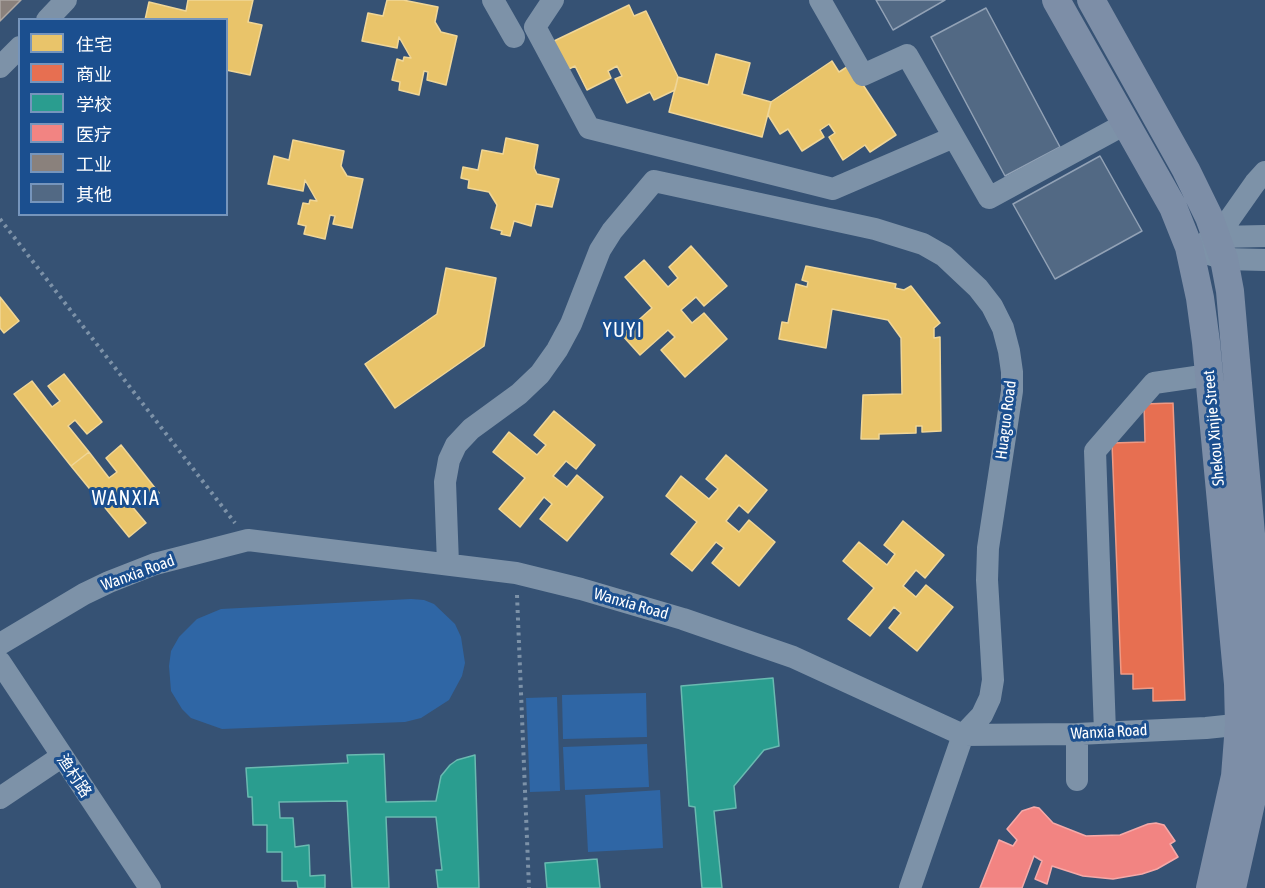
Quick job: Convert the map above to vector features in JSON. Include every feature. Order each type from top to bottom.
[{"type":"main road","name":"Shekou Xinjie Street","points":[[1056,0],[1173,207],[1189,247],[1200,298],[1238,684],[1256,723],[1235,776],[1210,888]]},
{"type":"main road","name":"Shekou Xinjie Street","points":[[1091,0],[1186,170],[1220,248],[1230,291],[1263,665],[1256,723],[1258,771],[1232,888]]},
{"type":"street","points":[[49,18],[66,0]]},
{"type":"street","points":[[493,0],[513,37]]},
{"type":"street","points":[[553,0],[535,27],[589,128],[833,189],[954,137]]},
{"type":"street","points":[[820,0],[863,75],[907,55],[989,198],[1125,124]]},
{"type":"street","points":[[0,67],[18,49]]},
{"type":"street","points":[[1220,248],[1255,183],[1265,172]]},
{"type":"street","name":"Huaguo Road","points":[[448,564],[445,482],[449,460],[456,445],[471,429],[519,394],[540,374],[557,350],[571,324],[600,250],[612,231],[654,181],[875,229],[923,244],[945,256],[978,288],[992,306],[1003,328],[1009,351],[1012,391],[988,548],[987,580],[993,680],[990,698],[982,715],[963,735],[910,888]]},
{"type":"street","points":[[1220,248],[1265,236]]},
{"type":"street","points":[[1189,247],[1220,248],[1265,260]]},
{"type":"street","points":[[1105,732],[1095,451],[1154,383],[1209,375]]},
{"type":"street","name":"Wanxia Road","points":[[0,644],[84,594],[109,582],[155,564],[248,540],[516,573],[581,589],[683,619],[793,657],[963,735],[1077,734],[1256,723]]},
{"type":"street","name":"渔村路","points":[[0,662],[150,888]]},
{"type":"street","points":[[1077,734],[1077,780]]},
{"type":"street","points":[[0,798],[61,757]]},
{"type":"path","points":[[0,219],[248,540]]},
{"type":"path","points":[[516,573],[529,888]]},
{"type":"shaded area","points":[[411,599],[434,604],[455,624],[461,637],[465,663],[462,676],[449,700],[421,718],[405,722],[222,729],[191,718],[182,709],[171,691],[169,666],[171,651],[179,637],[197,619],[221,609]]},
{"type":"shaded area","points":[[646,693],[647,737],[563,739],[562,695]]},
{"type":"shaded area","points":[[557,697],[560,791],[530,792],[526,698]]},
{"type":"shaded area","points":[[647,744],[649,787],[565,790],[563,747]]},
{"type":"shaded area","points":[[660,790],[663,848],[588,852],[585,795]]},
{"type":"building: 住宅","points":[[188,0],[253,0],[248,22],[262,25],[250,75],[228,70],[228,18],[145,18],[149,2],[186,11]]},
{"type":"building: 住宅","points":[[387,0],[403,0],[438,7],[435,22],[441,32],[457,36],[446,85],[427,80],[428,72],[424,71],[419,95],[399,90],[400,82],[392,80],[397,59],[403,61],[404,57],[411,58],[399,37],[397,48],[362,41],[368,13],[383,16]]},
{"type":"building: 住宅","points":[[629,5],[634,16],[646,11],[678,77],[675,90],[654,100],[650,92],[627,103],[615,79],[622,76],[617,66],[608,71],[611,78],[587,90],[575,66],[567,70],[554,41]]},
{"type":"building: 住宅","points":[[716,54],[750,63],[742,94],[771,102],[762,137],[669,112],[678,77],[708,85]]},
{"type":"building: 住宅","points":[[832,61],[839,72],[850,65],[896,135],[870,152],[865,145],[843,160],[829,137],[835,133],[829,124],[820,130],[824,137],[802,151],[788,129],[780,134],[768,115],[771,102]]},
{"type":"building: 住宅","points":[[506,138],[538,145],[534,168],[537,174],[559,179],[552,207],[536,204],[531,226],[514,221],[510,236],[491,228],[497,205],[489,192],[468,188],[469,180],[461,178],[463,167],[478,170],[482,150],[503,154]]},
{"type":"building: 住宅","points":[[293,140],[344,151],[341,166],[347,176],[363,179],[352,228],[333,224],[335,216],[330,215],[325,239],[304,234],[306,226],[298,224],[303,203],[309,204],[310,200],[317,201],[305,180],[303,191],[268,184],[274,156],[289,160]]},
{"type":"building: 住宅","points":[[691,246],[727,286],[704,306],[696,297],[681,310],[692,323],[704,313],[727,339],[685,377],[661,350],[675,337],[668,330],[640,355],[622,335],[652,308],[625,277],[644,260],[668,287],[678,278],[669,267]]},
{"type":"building: 住宅","points":[[806,266],[896,284],[895,288],[904,290],[911,286],[940,323],[934,328],[934,338],[940,337],[941,431],[922,432],[922,426],[916,426],[916,433],[879,434],[879,439],[861,439],[863,395],[902,394],[901,338],[888,320],[832,309],[826,348],[779,339],[782,322],[788,323],[796,284],[807,287],[808,282],[802,280]]},
{"type":"building: 住宅","points":[[446,268],[496,278],[484,346],[395,408],[365,364],[437,314]]},
{"type":"building: 住宅","points":[[0,297],[19,321],[4,333],[0,328]]},
{"type":"building: 住宅","points":[[64,374],[102,422],[87,434],[75,420],[68,426],[89,452],[71,466],[14,394],[32,381],[52,407],[60,401],[48,386]]},
{"type":"building: 住宅","points":[[554,411],[595,445],[576,469],[566,461],[553,476],[567,487],[577,475],[603,497],[567,541],[540,519],[552,504],[544,497],[520,527],[499,509],[525,478],[493,452],[509,432],[537,455],[546,445],[534,435]]},
{"type":"building: 住宅","points":[[121,445],[159,493],[144,506],[132,492],[125,498],[146,523],[129,537],[71,466],[89,452],[109,478],[117,472],[106,458]]},
{"type":"building: 住宅","points":[[726,455],[767,490],[748,513],[739,505],[726,521],[739,532],[749,520],[775,542],[739,586],[712,563],[724,548],[716,542],[692,571],[671,554],[697,522],[666,496],[681,476],[709,499],[718,489],[706,479]]},
{"type":"building: 住宅","points":[[903,521],[944,555],[925,578],[916,570],[903,586],[916,597],[926,585],[953,607],[917,651],[889,628],[901,613],[894,607],[870,636],[848,619],[874,588],[843,561],[859,542],[887,565],[895,554],[884,545]]},
{"type":"building: 商业","points":[[1173,403],[1185,700],[1153,701],[1153,688],[1133,689],[1133,674],[1121,674],[1112,443],[1145,442],[1144,404]]},
{"type":"building: 学校","points":[[773,678],[779,746],[764,750],[734,786],[736,808],[714,811],[722,888],[702,888],[695,807],[689,806],[681,686]]},
{"type":"building: 学校","points":[[384,754],[386,802],[436,801],[441,776],[450,765],[457,760],[475,755],[479,888],[438,888],[436,870],[442,870],[436,817],[386,817],[389,888],[352,888],[347,801],[279,802],[280,818],[293,818],[295,847],[309,845],[310,876],[325,875],[325,888],[298,888],[297,881],[282,881],[282,852],[267,852],[267,825],[253,825],[252,797],[248,797],[246,768],[348,763],[347,755]]},
{"type":"building: 学校","points":[[597,859],[600,888],[547,888],[545,863]]},
{"type":"building: 医疗","points":[[1034,807],[1039,808],[1053,823],[1086,836],[1120,835],[1148,824],[1164,825],[1175,841],[1170,844],[1178,857],[1157,869],[1113,879],[1083,876],[1052,866],[1047,884],[1035,879],[1042,861],[1034,856],[1022,888],[980,888],[999,840],[1013,846],[1017,840],[1007,829],[1022,811]]},
{"type":"building: 工业","points":[[0,0],[21,0],[0,21]]},
{"type":"building: 其他","points":[[876,0],[945,0],[893,30]]},
{"type":"building: 其他","points":[[986,8],[1060,147],[1005,176],[931,37]]},
{"type":"building: 其他","points":[[1100,156],[1142,231],[1055,279],[1013,204]]},
{"type":"district","name":"YUYI","points":[[623,331]]},
{"type":"district","name":"WANXIA","points":[[126,499]]}]
